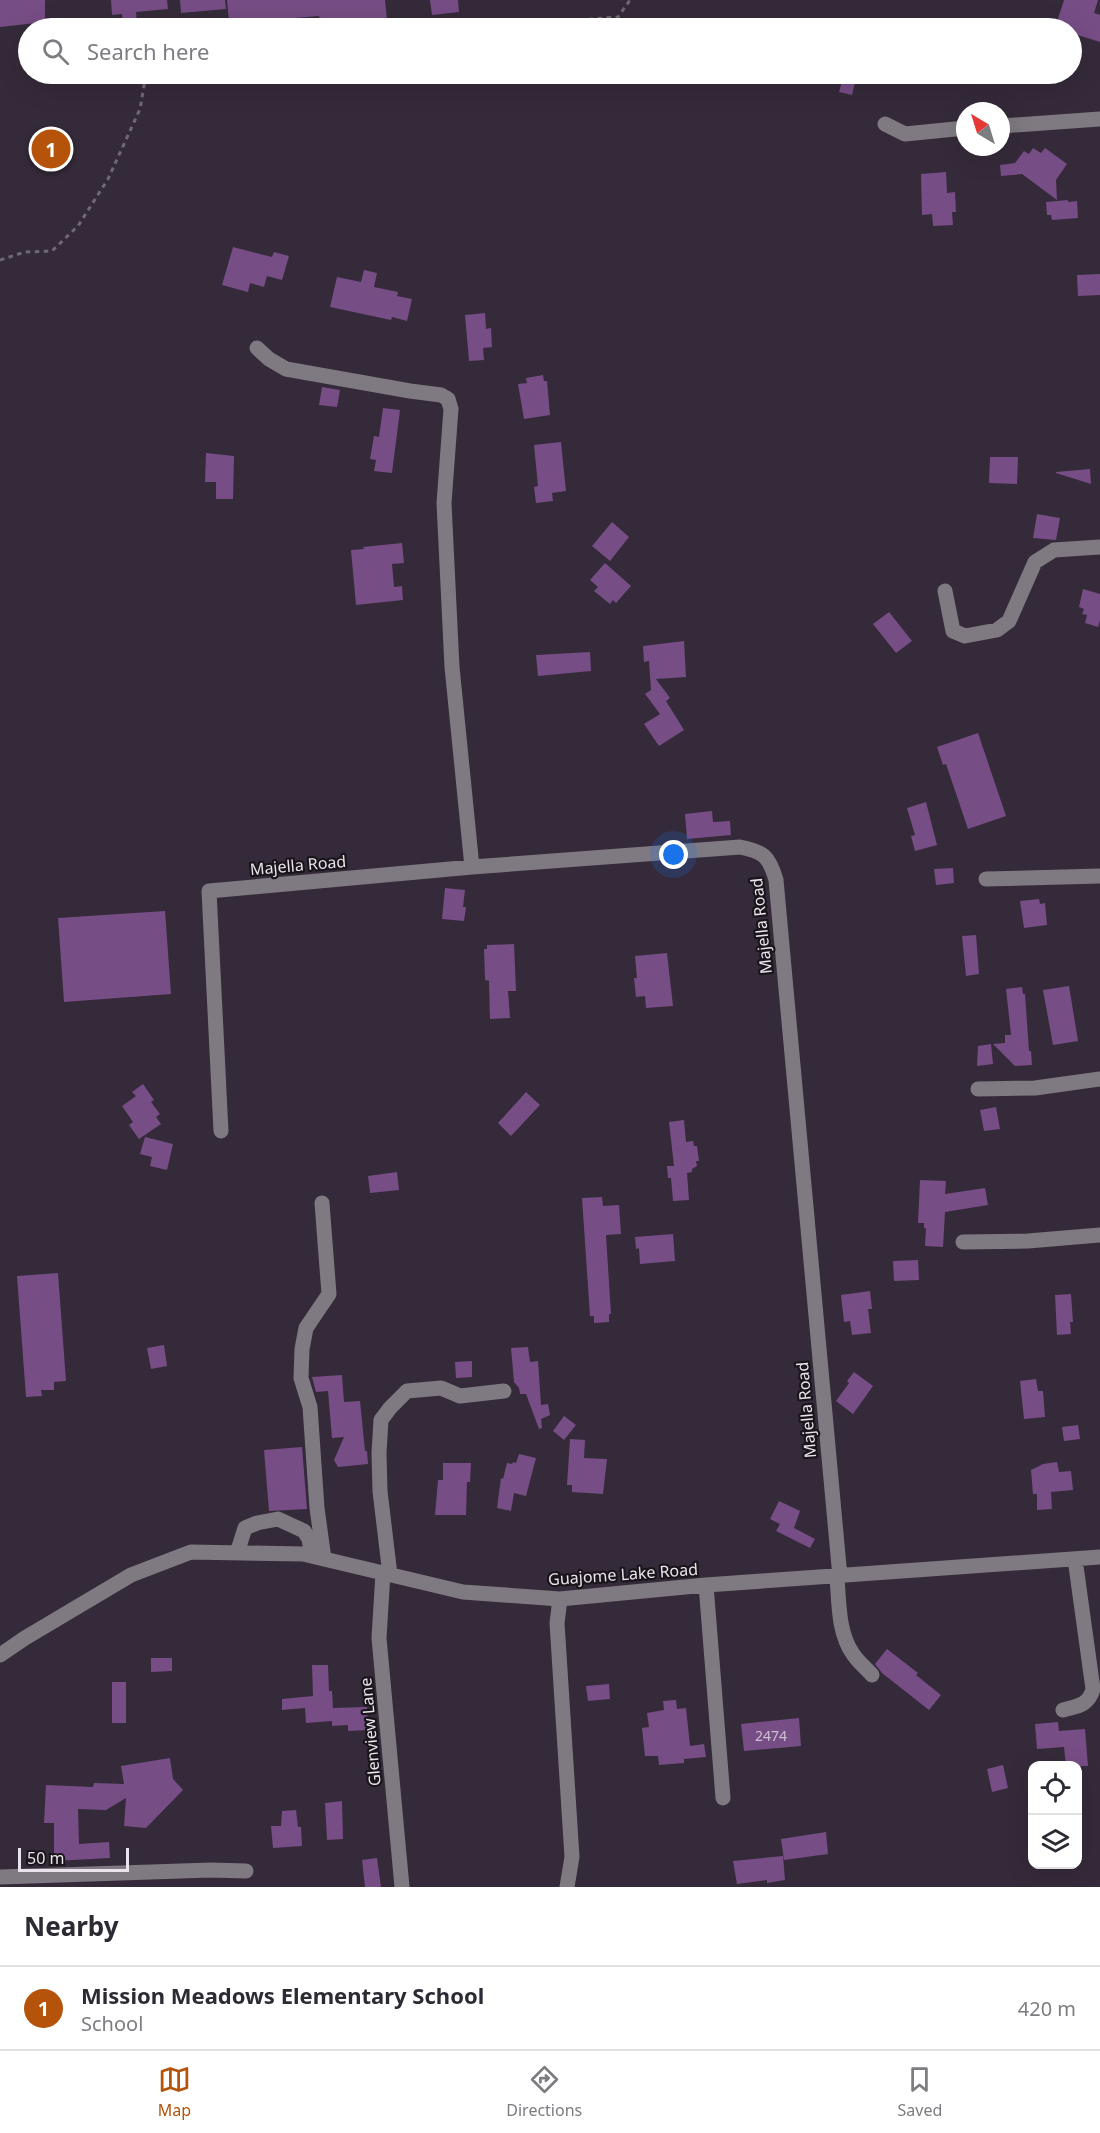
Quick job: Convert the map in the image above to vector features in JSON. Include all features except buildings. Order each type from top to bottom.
[{"type":"street","points":[[1010,125],[1100,119]]},
{"type":"street","points":[[885,124],[905,134],[956,129]]},
{"type":"street","points":[[258,348],[269,359],[286,369],[441,395],[448,399],[451,409],[444,503],[452,667],[472,867]]},
{"type":"street","points":[[945,591],[953,631],[965,636],[997,630],[1009,621],[1035,562],[1054,549],[1100,547]]},
{"type":"street","name":"Majella Road","points":[[221,1131],[209,891],[472,867],[740,847],[759,851],[771,863],[776,880],[842,1626],[853,1654],[872,1675]]},
{"type":"street","points":[[986,879],[1100,876]]},
{"type":"street","points":[[978,1089],[1035,1088],[1100,1079]]},
{"type":"street","points":[[318,1558],[310,1407],[301,1378],[302,1349],[306,1328],[329,1294],[322,1203]]},
{"type":"street","points":[[963,1242],[1028,1241],[1100,1235]]},
{"type":"street","name":"Glenview Lane","points":[[402,1887],[379,1638],[387,1574],[380,1491],[381,1420],[407,1391],[441,1388],[460,1396],[504,1391]]},
{"type":"street","points":[[237,1553],[244,1528],[256,1522],[278,1519],[304,1531],[318,1558]]},
{"type":"street","name":"Guajome Lake Road","points":[[0,1655],[130,1575],[190,1552],[303,1554],[463,1592],[560,1599],[706,1585],[1100,1557]]},
{"type":"street","points":[[1063,1710],[1085,1704],[1091,1697],[1093,1689],[1075,1559]]},
{"type":"street","points":[[706,1585],[723,1798]]},
{"type":"street","points":[[560,1599],[556,1623],[572,1857],[567,1887]]},
{"type":"street","points":[[0,1877],[211,1870],[246,1871]]},
{"type":"path","points":[[605,18],[618,17],[630,0]]},
{"type":"path","points":[[0,260],[25,252],[52,251],[78,226],[108,179],[140,109],[144,84]]},
{"type":"place","name":"Mission Meadows Elementary School","points":[[51,149]]}]
